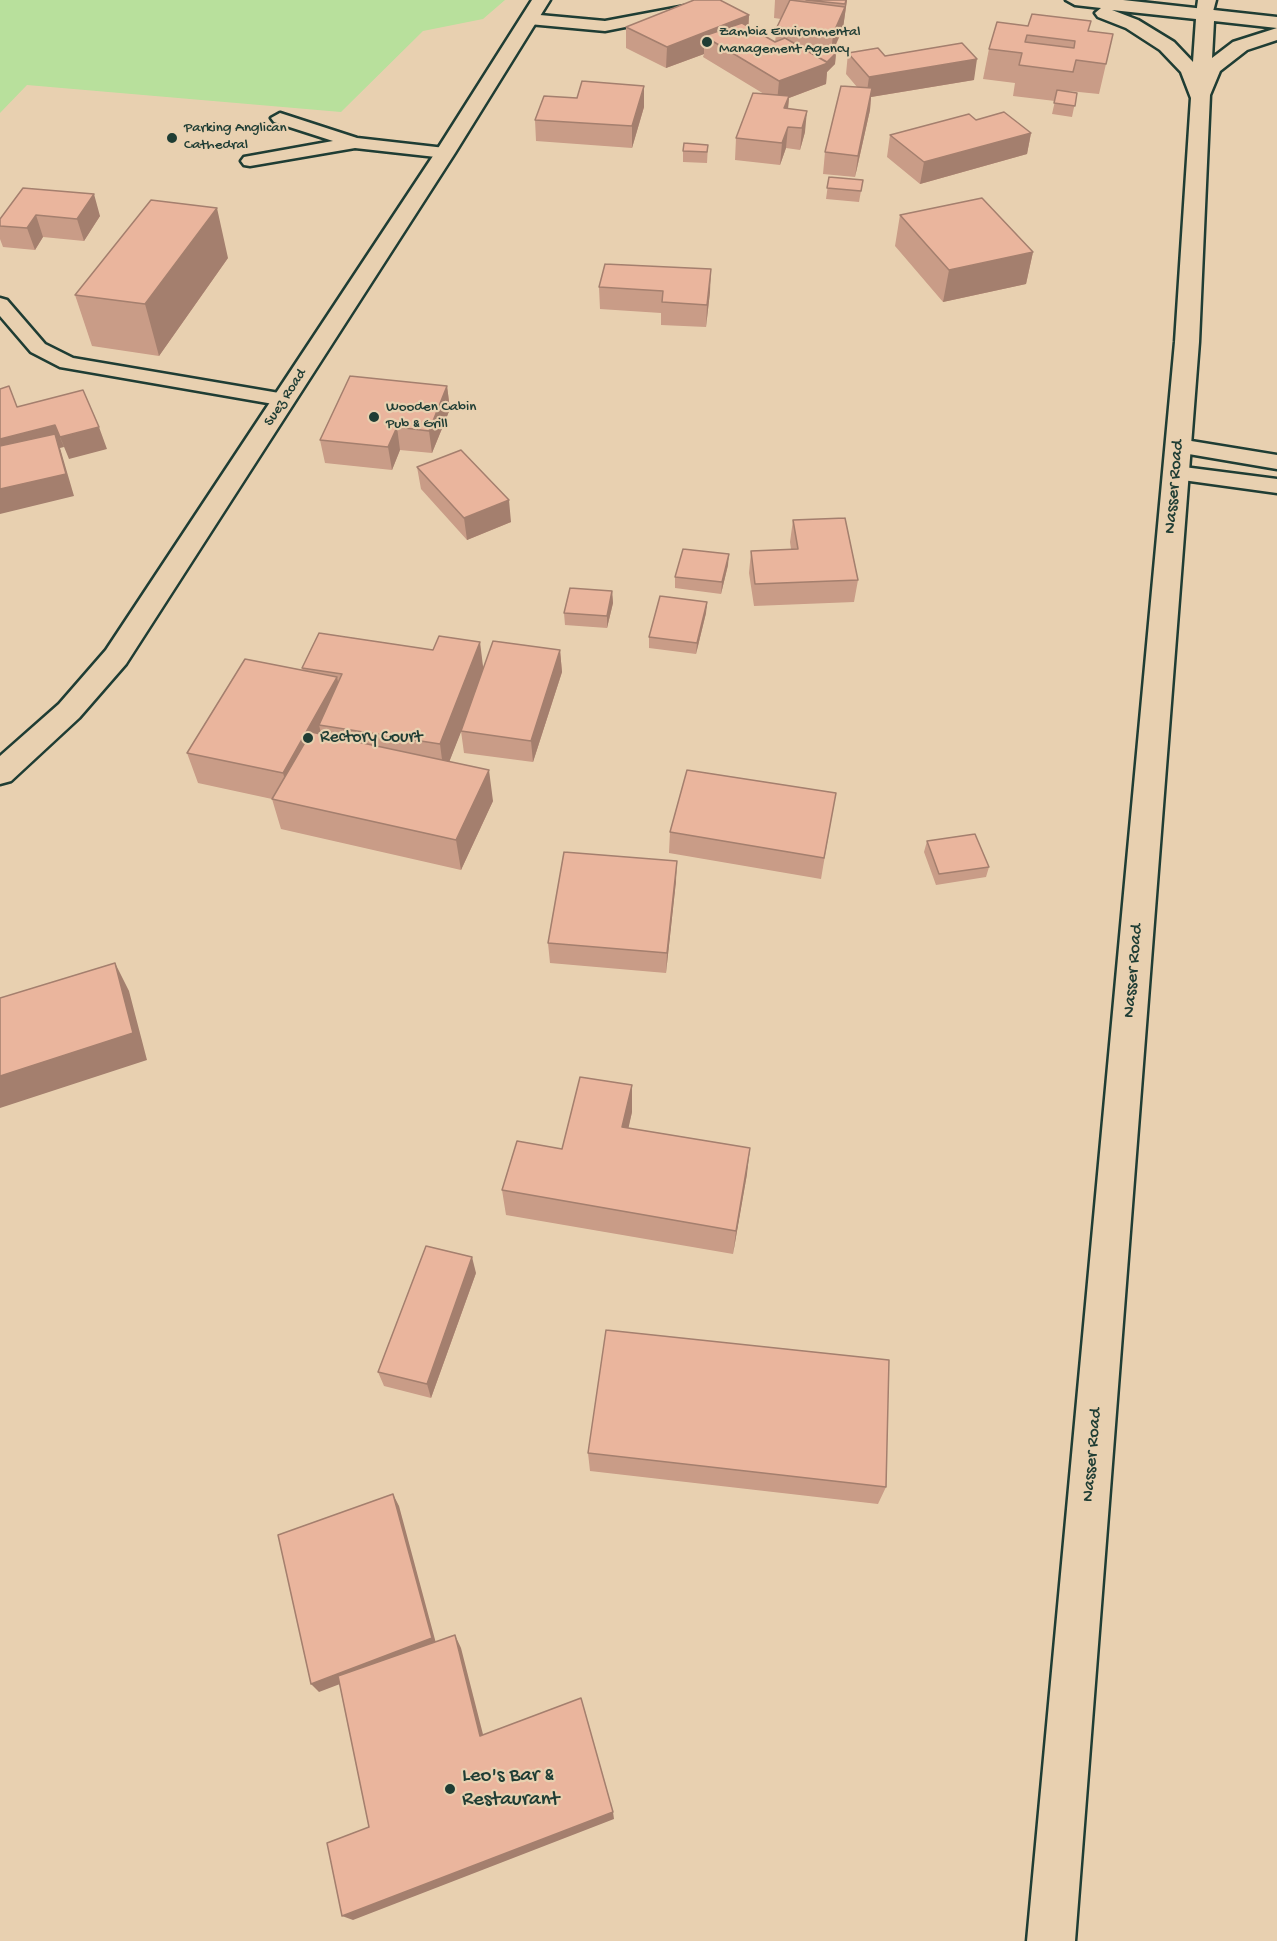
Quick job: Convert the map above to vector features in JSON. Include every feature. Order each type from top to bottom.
[{"type":"main road","points":[[1058,0],[1089,8],[1132,24],[1167,46],[1190,70],[1200,97]]},
{"type":"main road","points":[[1075,0],[1206,8],[1277,23]]},
{"type":"main road","name":"Nasser Road","points":[[1051,1941],[1187,342],[1206,8]]},
{"type":"main road","name":"Suez Road","points":[[0,772],[69,711],[116,657],[445,153],[535,10]]},
{"type":"main road","points":[[1200,97],[1211,68],[1240,46],[1277,34]]},
{"type":"lane","points":[[535,10],[583,26],[605,26],[697,8]]},
{"type":"lane","points":[[280,118],[355,143],[445,153]]},
{"type":"lane","points":[[250,161],[355,143]]},
{"type":"lane","points":[[0,304],[38,348],[67,363],[285,400]]},
{"type":"lane","points":[[1177,460],[1277,462]]},
{"type":"lane","points":[[1177,460],[1277,486]]},
{"type":"green space","points":[[0,0],[505,0],[483,19],[423,31],[341,112],[27,85],[0,113]]},
{"type":"building","points":[[694,0],[720,0],[749,15],[667,47],[626,27]]},
{"type":"building","points":[[790,0],[845,7],[833,34],[777,27]]},
{"type":"building","points":[[806,0],[846,0],[845,4]]},
{"type":"building","points":[[1032,14],[1091,21],[1088,31],[1113,34],[1106,64],[1076,60],[1073,72],[1019,65],[1022,53],[989,49],[997,22],[1028,26]],"holes":[[[1027,35],[1075,41],[1074,48],[1025,42]]]},
{"type":"building","points":[[742,23],[775,42],[785,38],[828,63],[779,81],[704,36]]},
{"type":"building","points":[[962,43],[977,59],[869,77],[848,53],[878,48],[885,56]]},
{"type":"building","points":[[814,47],[836,53],[827,62],[809,52]]},
{"type":"building","points":[[582,81],[644,86],[632,126],[535,120],[544,96],[577,98]]},
{"type":"building","points":[[841,86],[872,88],[858,156],[825,152]]},
{"type":"building","points":[[1057,90],[1077,93],[1075,106],[1054,103]]},
{"type":"building","points":[[753,93],[789,96],[784,108],[807,111],[802,128],[788,127],[782,143],[736,138]]},
{"type":"building","points":[[1004,112],[1031,133],[924,162],[890,135],[969,114],[976,120]]},
{"type":"building","points":[[684,143],[708,145],[707,152],[683,151]]},
{"type":"building","points":[[829,177],[863,180],[861,191],[827,188]]},
{"type":"building","points":[[23,188],[94,194],[77,219],[36,215],[27,228],[0,226],[0,219]]},
{"type":"building","points":[[982,198],[1033,252],[949,270],[900,215]]},
{"type":"building","points":[[151,200],[217,208],[145,304],[75,295]]},
{"type":"building","points":[[605,264],[711,269],[707,305],[662,302],[663,291],[599,287]]},
{"type":"building","points":[[350,376],[447,386],[429,431],[397,427],[388,447],[320,440]]},
{"type":"building","points":[[9,386],[17,407],[83,390],[99,427],[60,437],[55,425],[0,439],[0,389]]},
{"type":"building","points":[[55,434],[66,474],[0,489],[0,446]]},
{"type":"building","points":[[461,450],[509,500],[464,518],[417,467]]},
{"type":"building","points":[[845,518],[858,580],[755,584],[751,551],[798,549],[793,520]]},
{"type":"building","points":[[683,549],[729,554],[722,582],[675,577]]},
{"type":"building","points":[[570,588],[612,591],[607,616],[564,613]]},
{"type":"building","points":[[660,596],[707,602],[697,643],[649,637]]},
{"type":"building","points":[[319,633],[433,650],[439,636],[480,642],[440,744],[319,725],[342,674],[302,668]]},
{"type":"building","points":[[493,641],[560,650],[531,741],[461,731]]},
{"type":"building","points":[[245,659],[337,677],[283,773],[187,753]]},
{"type":"building","points":[[311,732],[489,770],[456,840],[272,799]]},
{"type":"building","points":[[687,770],[836,793],[824,858],[670,832]]},
{"type":"building","points":[[975,834],[989,867],[939,874],[927,841]]},
{"type":"building","points":[[564,852],[677,861],[667,953],[548,943]]},
{"type":"building","points":[[115,963],[133,1033],[0,1076],[0,998]]},
{"type":"building","points":[[580,1077],[632,1085],[622,1127],[750,1148],[736,1231],[502,1190],[517,1141],[562,1149]]},
{"type":"building","points":[[426,1246],[472,1257],[427,1384],[378,1372]]},
{"type":"building","points":[[606,1330],[889,1360],[886,1487],[588,1453]]},
{"type":"building","points":[[393,1494],[432,1638],[311,1684],[278,1535]]},
{"type":"building","points":[[455,1635],[480,1736],[581,1698],[613,1812],[342,1916],[327,1843],[369,1827],[338,1676]]},
{"type":"place","name":"Zambia Environmental Management Agency","points":[[707,42]]},
{"type":"place","name":"Parking Anglican Cathedral","points":[[172,138]]},
{"type":"place","name":"Wooden Cabin Pub & Grill","points":[[374,417]]},
{"type":"place","name":"Rectory Court","points":[[308,738]]},
{"type":"place","name":"Leo's Bar & Restaurant","points":[[450,1789]]}]
